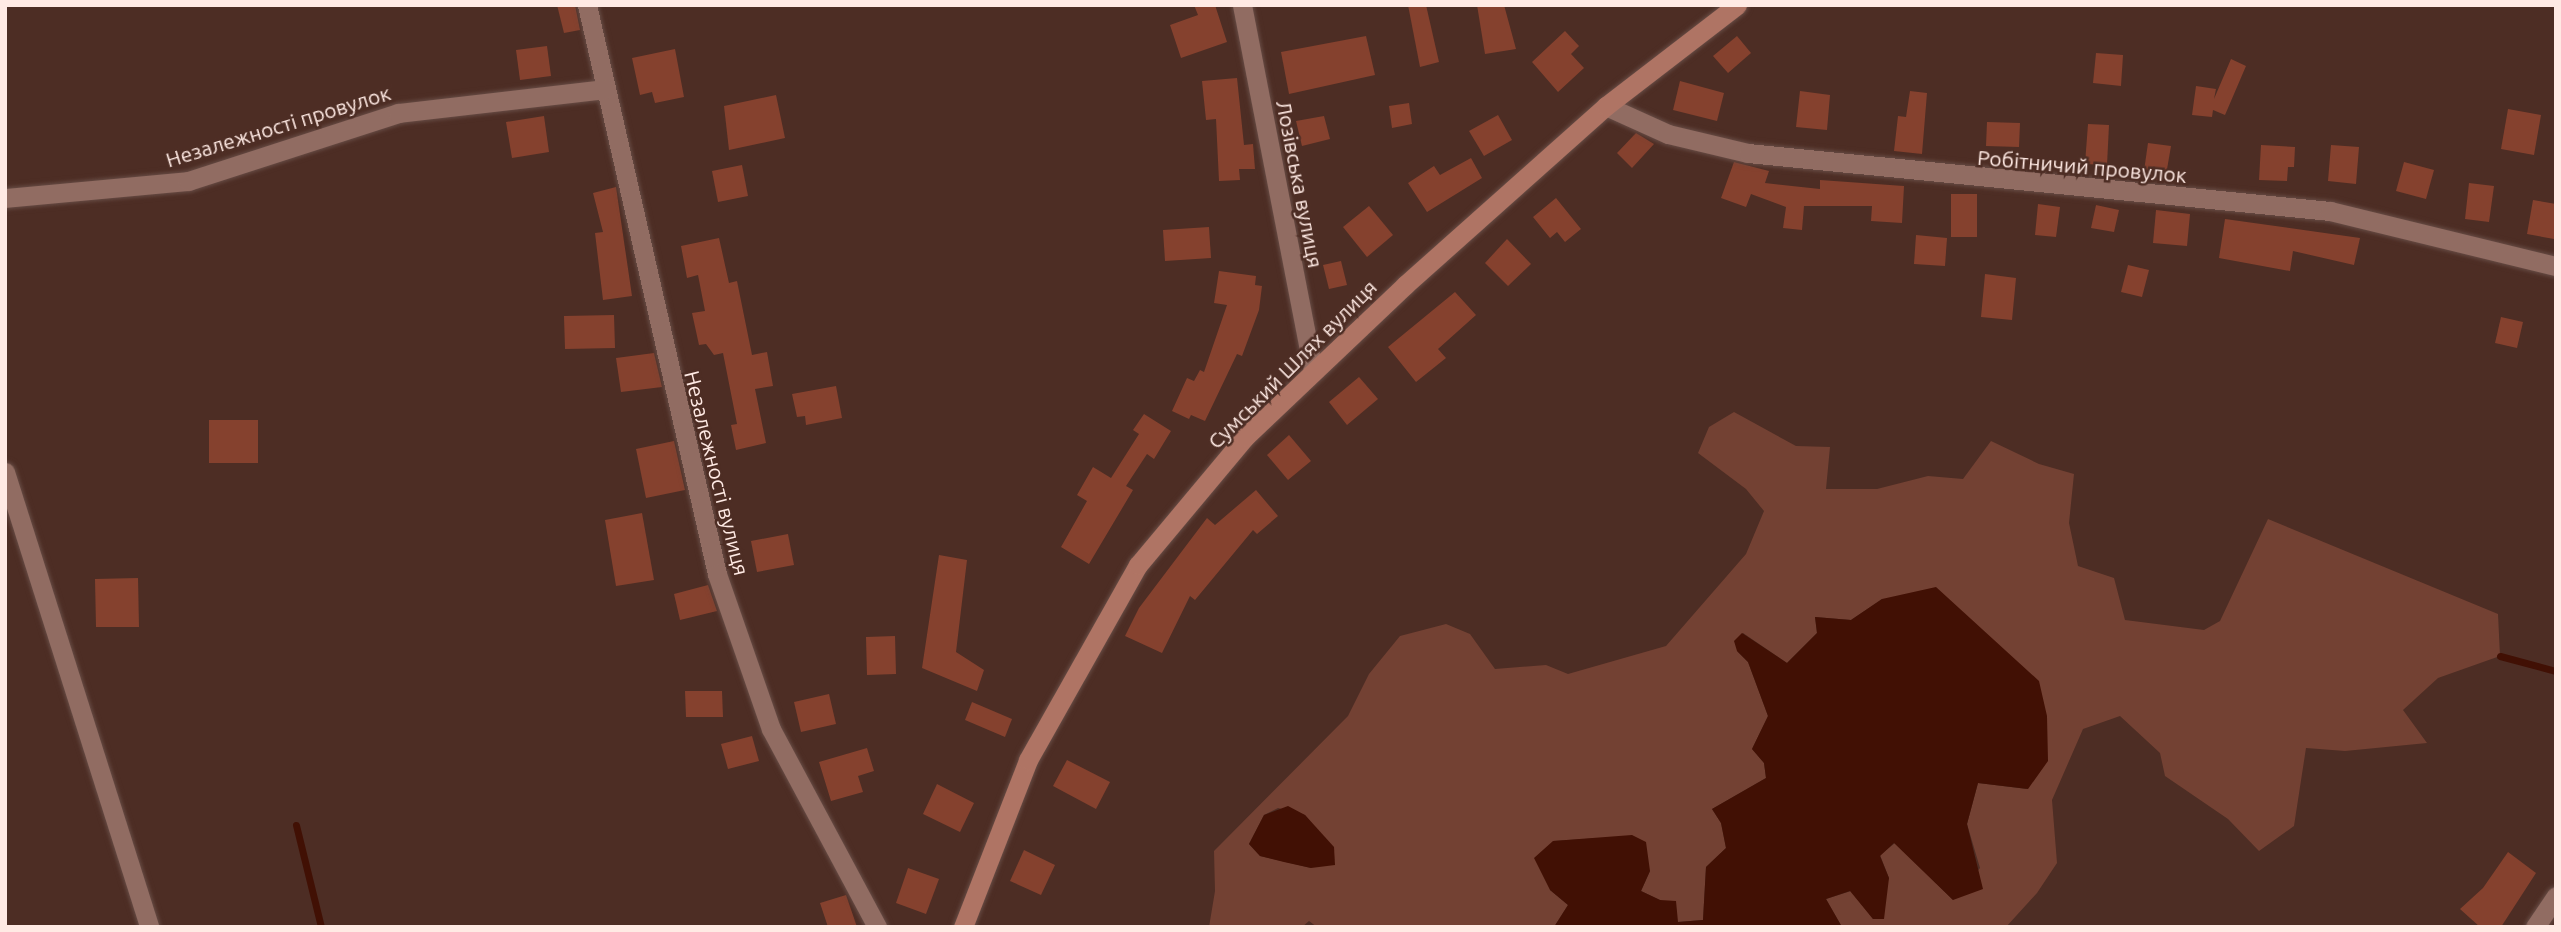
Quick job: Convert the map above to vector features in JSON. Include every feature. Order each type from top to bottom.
[{"type":"main road","name":"Сумський Шлях вулиця","points":[[963,927],[1028,760],[1138,565],[1245,437],[1606,106],[1737,5]]},
{"type":"street","name":"Незалежності вулиця","points":[[587,5],[717,574],[771,729],[877,927]]},
{"type":"street","name":"Лозівська вулиця","points":[[1242,5],[1313,372]]},
{"type":"street","name":"Незалежності провулок","points":[[5,198],[188,181],[398,113],[605,89]]},
{"type":"street","name":"Робітничий провулок","points":[[1606,106],[1668,134],[1748,153],[2330,211],[2556,266]]},
{"type":"street","points":[[5,472],[149,927]]},
{"type":"street","points":[[2535,927],[2556,895]]},
{"type":"shaded area","points":[[1734,412],[1796,446],[1830,447],[1826,489],[1877,489],[1928,476],[1963,479],[1991,441],[2039,464],[2074,474],[2069,523],[2078,566],[2114,578],[2125,620],[2204,630],[2220,621],[2268,519],[2498,614],[2500,656],[2438,678],[2403,710],[2427,743],[2345,751],[2306,748],[2294,826],[2259,851],[2228,819],[2165,776],[2160,753],[2120,716],[2083,729],[2052,800],[2057,863],[2037,893],[2006,927],[1842,927],[1826,899],[1851,891],[1873,919],[1889,878],[1880,855],[1895,843],[1953,900],[1980,868],[1967,824],[1978,783],[2027,789],[1882,599],[1851,620],[1815,617],[1817,633],[1787,663],[1743,633],[1737,651],[1748,662],[1768,716],[1752,749],[1764,763],[1766,778],[1712,809],[1721,823],[1726,848],[1706,867],[1703,920],[1678,922],[1660,900],[1641,891],[1650,871],[1600,838],[1553,841],[1550,890],[1568,905],[1554,927],[1317,927],[1309,921],[1302,927],[1209,927],[1215,891],[1214,851],[1348,716],[1369,674],[1400,636],[1446,624],[1470,634],[1495,669],[1546,665],[1568,674],[1666,646],[1746,554],[1764,511],[1746,489],[1698,453],[1709,427]],"holes":[[[1278,808],[1305,815],[1314,826],[1311,868],[1260,856],[1249,844],[1264,815]]]},
{"type":"shaded area","points":[[1936,587],[2039,681],[2047,716],[2048,761],[2028,789],[1978,783],[1967,824],[1983,889],[1953,900],[1894,843],[1880,856],[1889,878],[1884,919],[1873,919],[1850,891],[1826,899],[1842,927],[1554,927],[1568,905],[1550,890],[1534,858],[1553,841],[1632,835],[1646,842],[1650,871],[1641,891],[1660,900],[1676,901],[1678,922],[1703,920],[1706,867],[1726,848],[1721,823],[1712,809],[1766,778],[1764,763],[1752,749],[1768,716],[1748,662],[1737,651],[1734,641],[1742,633],[1787,663],[1817,633],[1815,617],[1851,620],[1882,599]]},
{"type":"shaded area","points":[[1288,806],[1305,815],[1334,847],[1335,865],[1311,868],[1284,862],[1260,856],[1249,844],[1264,815]]},
{"type":"building","points":[[557,5],[575,5],[580,30],[564,33]]},
{"type":"building","points":[[1194,5],[1215,5],[1227,42],[1181,58],[1170,25],[1198,15]]},
{"type":"building","points":[[1408,5],[1426,5],[1439,62],[1420,67]]},
{"type":"building","points":[[1477,5],[1504,5],[1516,49],[1485,54]]},
{"type":"building","points":[[1565,31],[1579,46],[1571,54],[1584,68],[1558,92],[1532,62]]},
{"type":"building","points":[[1366,36],[1375,75],[1289,94],[1281,52]]},
{"type":"building","points":[[1737,36],[1751,53],[1728,73],[1713,56]]},
{"type":"building","points":[[547,46],[551,76],[520,80],[516,50]]},
{"type":"building","points":[[675,49],[684,97],[655,103],[652,92],[640,95],[632,58]]},
{"type":"building","points":[[2096,53],[2123,55],[2121,86],[2093,83]]},
{"type":"building","points":[[2231,59],[2246,66],[2225,115],[2213,110],[2212,117],[2192,115],[2196,86],[2216,89],[2214,99]]},
{"type":"building","points":[[1237,78],[1244,145],[1253,144],[1255,169],[1239,169],[1240,180],[1219,181],[1216,119],[1206,120],[1202,81]]},
{"type":"building","points":[[1680,81],[1724,93],[1717,121],[1673,110]]},
{"type":"building","points":[[1800,91],[1830,95],[1827,130],[1796,127]]},
{"type":"building","points":[[1910,91],[1927,93],[1922,154],[1894,151],[1898,116],[1906,117]]},
{"type":"building","points":[[776,95],[785,138],[729,150],[724,106]]},
{"type":"building","points":[[1409,103],[1412,124],[1392,128],[1389,106]]},
{"type":"building","points":[[2508,109],[2541,115],[2534,155],[2501,149]]},
{"type":"building","points":[[1498,115],[1512,140],[1484,156],[1469,131]]},
{"type":"building","points":[[544,116],[549,152],[512,158],[506,122]]},
{"type":"building","points":[[1324,116],[1330,139],[1302,146],[1296,121]]},
{"type":"building","points":[[1987,122],[2020,123],[2019,147],[1986,146]]},
{"type":"building","points":[[2088,124],[2109,125],[2107,165],[2085,164]]},
{"type":"building","points":[[1636,133],[1654,144],[1632,168],[1617,153]]},
{"type":"building","points":[[2148,143],[2171,146],[2165,181],[2143,178]]},
{"type":"building","points":[[2261,145],[2295,147],[2294,167],[2288,167],[2287,181],[2259,180]]},
{"type":"building","points":[[2331,145],[2359,147],[2356,184],[2328,181]]},
{"type":"building","points":[[1471,158],[1482,178],[1427,212],[1408,183],[1434,166],[1440,175]]},
{"type":"building","points":[[1734,162],[1769,171],[1765,183],[1820,189],[1820,180],[1904,186],[1902,223],[1871,221],[1872,206],[1804,206],[1802,230],[1783,228],[1786,207],[1751,194],[1746,207],[1721,198]]},
{"type":"building","points":[[2404,162],[2434,170],[2426,199],[2396,191]]},
{"type":"building","points":[[742,165],[748,196],[718,202],[712,171]]},
{"type":"building","points":[[2469,183],[2494,186],[2489,222],[2465,219]]},
{"type":"building","points":[[616,187],[632,296],[603,300],[595,233],[603,232],[593,193]]},
{"type":"building","points":[[1951,194],[1977,194],[1977,237],[1951,237]]},
{"type":"building","points":[[1556,198],[1581,229],[1565,242],[1557,232],[1550,238],[1533,217]]},
{"type":"building","points":[[2533,200],[2556,204],[2554,239],[2527,234]]},
{"type":"building","points":[[2038,204],[2060,207],[2056,237],[2035,235]]},
{"type":"building","points":[[2096,205],[2119,210],[2114,232],[2091,228]]},
{"type":"building","points":[[1369,206],[1393,235],[1367,257],[1343,227]]},
{"type":"building","points":[[2156,210],[2190,214],[2187,246],[2153,243]]},
{"type":"building","points":[[2225,219],[2360,238],[2354,265],[2293,251],[2290,271],[2219,258]]},
{"type":"building","points":[[1209,227],[1211,258],[1165,261],[1163,230]]},
{"type":"building","points":[[1916,235],[1947,238],[1945,266],[1914,264]]},
{"type":"building","points":[[719,238],[729,283],[737,281],[752,355],[767,352],[773,386],[755,389],[766,443],[736,450],[731,425],[737,424],[723,353],[714,355],[706,344],[699,345],[692,313],[705,311],[698,275],[687,278],[681,246]]},
{"type":"building","points":[[1507,239],[1531,264],[1508,286],[1485,263]]},
{"type":"building","points":[[1341,261],[1347,285],[1329,289],[1323,265]]},
{"type":"building","points":[[2128,265],[2149,270],[2142,297],[2121,292]]},
{"type":"building","points":[[1219,271],[1256,276],[1255,285],[1262,286],[1259,310],[1242,356],[1237,354],[1205,421],[1191,415],[1189,419],[1172,411],[1187,378],[1194,381],[1200,370],[1204,372],[1227,305],[1214,303]]},
{"type":"building","points":[[1985,274],[2016,278],[2012,320],[1981,317]]},
{"type":"building","points":[[1455,292],[1476,315],[1438,349],[1446,358],[1416,382],[1388,347]]},
{"type":"building","points":[[614,315],[615,348],[565,349],[564,316]]},
{"type":"building","points":[[2501,317],[2523,322],[2517,348],[2495,343]]},
{"type":"building","points":[[654,353],[662,387],[621,392],[616,358]]},
{"type":"building","points":[[1359,377],[1378,399],[1347,425],[1329,402]]},
{"type":"building","points":[[836,386],[842,418],[806,425],[805,416],[797,417],[792,394]]},
{"type":"building","points":[[1144,414],[1171,431],[1154,459],[1147,454],[1126,486],[1133,490],[1089,564],[1061,547],[1087,501],[1077,495],[1093,467],[1111,478],[1139,434],[1133,430]]},
{"type":"building","points":[[209,420],[258,420],[258,463],[209,463]]},
{"type":"building","points":[[1289,435],[1311,461],[1288,480],[1267,455]]},
{"type":"building","points":[[674,441],[685,490],[646,498],[636,449]]},
{"type":"building","points":[[1256,490],[1278,516],[1257,534],[1253,530],[1195,600],[1190,596],[1162,653],[1125,636],[1139,608],[1207,518],[1215,525]]},
{"type":"building","points":[[642,513],[654,580],[616,586],[605,520]]},
{"type":"building","points":[[788,534],[794,565],[757,572],[751,541]]},
{"type":"building","points":[[939,555],[967,560],[956,652],[984,670],[977,691],[922,668]]},
{"type":"building","points":[[138,578],[139,627],[96,627],[95,579]]},
{"type":"building","points":[[708,585],[717,611],[680,620],[674,594]]},
{"type":"building","points":[[895,636],[896,674],[867,675],[866,637]]},
{"type":"building","points":[[685,691],[722,691],[723,717],[686,717]]},
{"type":"building","points":[[829,694],[836,724],[801,732],[794,702]]},
{"type":"building","points":[[972,702],[1012,719],[1005,737],[965,720]]},
{"type":"building","points":[[752,736],[759,761],[728,769],[721,744]]},
{"type":"building","points":[[867,748],[874,771],[858,776],[863,792],[831,801],[819,762]]},
{"type":"building","points":[[1067,760],[1110,782],[1096,809],[1053,786]]},
{"type":"building","points":[[937,784],[974,803],[960,832],[923,814]]},
{"type":"building","points":[[1024,850],[1055,865],[1041,895],[1010,881]]},
{"type":"building","points":[[2508,852],[2536,873],[2501,927],[2480,927],[2460,909],[2483,888]]},
{"type":"building","points":[[908,868],[939,879],[926,914],[896,903]]},
{"type":"building","points":[[846,895],[857,927],[828,927],[820,903]]},
{"type":"waterway","points":[[2500,656],[2556,671]]},
{"type":"waterway","points":[[296,825],[321,927]]}]
